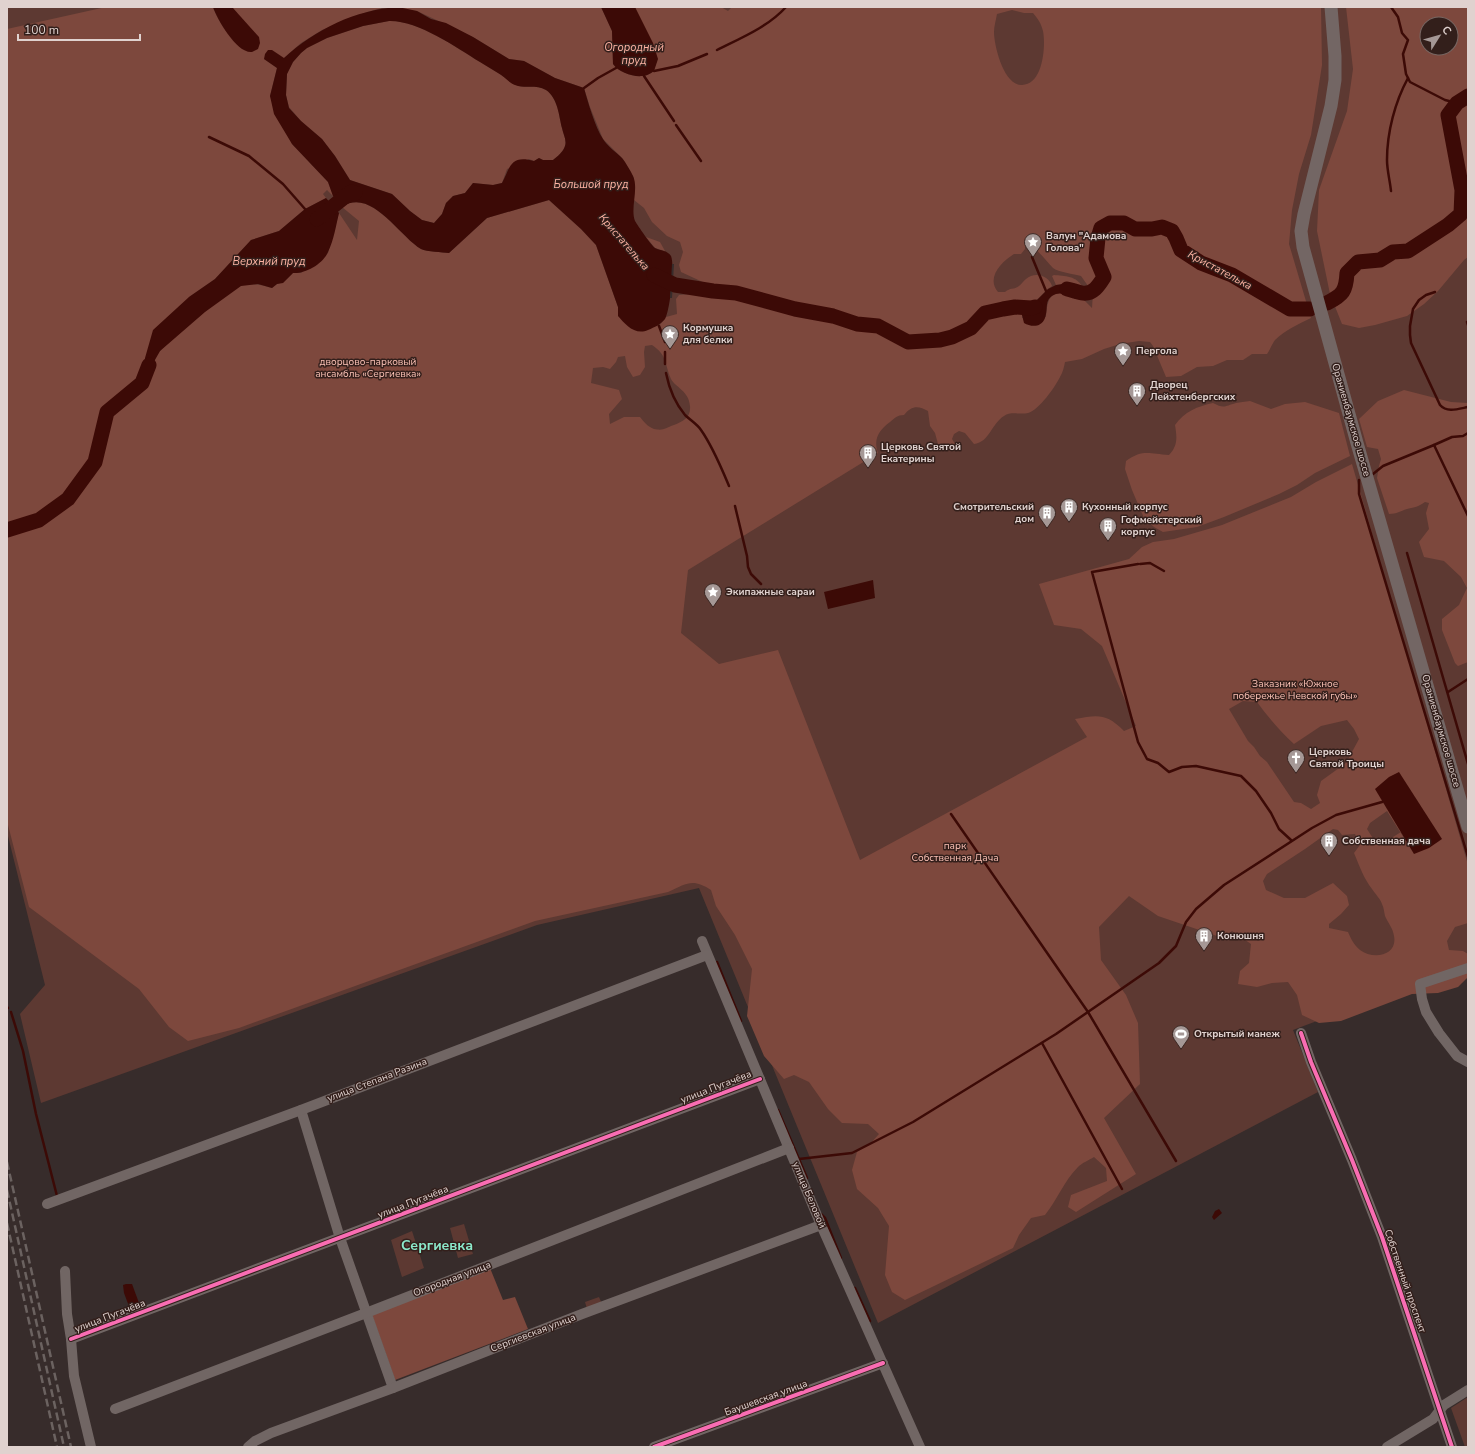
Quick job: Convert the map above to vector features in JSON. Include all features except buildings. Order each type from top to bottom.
[{"type":"main road","name":"Ораниенбаумское шоссе","points":[[1331,7],[1335,56],[1335,80],[1331,106],[1304,214],[1301,231],[1303,247],[1357,443],[1468,826]]},
{"type":"street","name":"улица Беловой","points":[[702,942],[821,1225],[920,1447]]},
{"type":"street","name":"улица Степана Разина","points":[[47,1204],[300,1110],[707,955]]},
{"type":"street","points":[[1468,968],[1420,984],[1426,1012],[1439,1033],[1457,1056],[1468,1062]]},
{"type":"street","name":"Собственный проспект","points":[[1301,1033],[1311,1062],[1382,1237],[1452,1447]]},
{"type":"street","name":"улица Пугачёва","points":[[71,1339],[760,1079]]},
{"type":"street","points":[[300,1110],[340,1238],[393,1388]]},
{"type":"street","name":"Огородная улица","points":[[115,1409],[789,1148]]},
{"type":"street","name":"Сергиевская улица","points":[[248,1447],[256,1440],[271,1433],[393,1388],[582,1314],[821,1225]]},
{"type":"street","points":[[65,1271],[67,1314],[74,1376],[91,1447]]},
{"type":"street","name":"Баушевская улица","points":[[654,1447],[883,1363]]},
{"type":"street","points":[[1387,1447],[1433,1419],[1450,1400],[1468,1390]]},
{"type":"green space","points":[[7,7],[1468,7],[1468,961],[1415,984],[1293,1030],[1318,1092],[878,1323],[699,888],[537,925],[41,1103],[20,1014],[45,985],[7,832]]},
{"type":"green space","points":[[106,7],[213,7],[222,24],[242,49],[237,13],[232,7],[601,7],[612,31],[613,64],[622,72],[630,75],[646,76],[654,71],[635,7],[721,7],[728,11],[732,7],[1321,7],[1322,65],[1311,135],[1299,174],[1292,210],[1289,244],[1311,318],[1279,336],[1267,354],[1252,354],[1243,360],[1227,360],[1213,366],[1197,367],[1181,376],[1166,377],[1150,342],[1139,341],[1120,344],[1104,349],[1082,359],[1065,362],[1063,371],[1058,381],[1051,392],[1037,408],[1028,413],[1010,414],[1004,416],[996,423],[984,440],[979,443],[974,444],[965,433],[959,431],[954,434],[952,439],[955,444],[952,449],[938,444],[935,433],[930,426],[928,411],[918,407],[912,408],[904,415],[895,418],[880,432],[876,443],[878,453],[688,570],[681,633],[719,664],[778,650],[860,860],[1087,737],[1075,719],[1096,716],[1107,718],[1124,731],[1136,726],[1102,646],[1081,629],[1054,625],[1039,584],[1129,559],[1142,547],[1153,542],[1174,539],[1222,525],[1291,497],[1316,482],[1352,464],[1468,865],[1468,923],[1455,927],[1447,941],[1449,950],[1463,951],[1468,954],[1468,977],[1458,987],[1438,993],[1412,994],[1341,1021],[1319,1023],[1302,1015],[1297,995],[1288,982],[1272,983],[1257,987],[1238,984],[1240,971],[1249,963],[1251,944],[1232,931],[1223,938],[1158,916],[1129,896],[1099,927],[1101,960],[1126,995],[1138,1023],[1140,1084],[1104,1118],[1136,1174],[1076,1212],[1068,1207],[1071,1195],[1107,1181],[1106,1168],[1094,1157],[1081,1164],[1073,1172],[1045,1215],[1031,1218],[1019,1235],[1013,1248],[905,1300],[892,1292],[885,1275],[889,1226],[878,1208],[857,1189],[852,1170],[857,1152],[870,1144],[879,1134],[868,1124],[842,1123],[828,1109],[809,1082],[794,1075],[784,1079],[764,1056],[747,1016],[752,969],[735,935],[716,906],[711,890],[705,886],[694,883],[685,884],[668,892],[535,921],[239,1028],[188,1041],[169,1027],[139,989],[29,907],[7,821],[7,29]],"holes":[[[382,8],[417,11],[473,37],[509,59],[524,61],[555,78],[584,88],[603,139],[623,159],[634,178],[634,200],[644,208],[652,222],[667,236],[680,242],[683,252],[679,265],[681,272],[707,284],[706,293],[679,295],[676,299],[677,314],[666,317],[659,326],[618,316],[618,307],[596,245],[549,200],[487,218],[449,253],[421,249],[412,243],[374,208],[363,203],[353,203],[342,207],[359,221],[357,240],[339,213],[328,253],[301,273],[293,273],[283,282],[272,288],[250,284],[235,288],[176,336],[161,350],[155,359],[189,297],[215,279],[251,240],[279,231],[305,209],[326,198],[323,194],[327,190],[333,196],[328,182],[292,144],[270,96],[277,68],[264,59],[284,58],[301,43],[322,30],[367,12]],[[1012,10],[1024,13],[1033,13],[1040,23],[1044,38],[1042,64],[1035,79],[1022,85],[1016,84],[1010,79],[1005,72],[998,55],[994,38],[997,14]],[[1025,243],[1037,250],[1053,268],[1062,272],[1081,276],[1093,293],[1092,308],[1083,299],[1078,299],[1059,293],[1052,296],[1048,304],[1046,317],[1022,318],[1021,312],[1016,308],[1033,303],[1052,286],[1045,277],[1033,275],[1017,287],[1005,292],[998,292],[995,287],[994,276],[1000,266],[1014,254],[1021,254],[1025,249]],[[652,345],[661,353],[665,360],[671,379],[685,393],[689,401],[690,410],[688,416],[674,425],[657,430],[646,424],[640,417],[624,417],[610,424],[609,414],[622,399],[619,390],[591,383],[593,368],[603,367],[610,369],[618,357],[625,356],[627,367],[633,377],[640,375],[645,367],[645,346]],[[1243,701],[1257,702],[1274,724],[1294,744],[1321,726],[1347,720],[1359,739],[1346,763],[1321,781],[1317,795],[1320,803],[1311,809],[1301,803],[1294,802],[1267,762],[1248,741],[1229,709]],[[1387,811],[1400,832],[1385,842],[1374,840],[1367,829],[1370,823]],[[1333,829],[1338,830],[1342,835],[1355,834],[1360,845],[1354,853],[1362,872],[1380,900],[1385,916],[1392,928],[1394,936],[1392,948],[1383,954],[1371,955],[1360,950],[1348,932],[1329,928],[1329,924],[1349,905],[1347,896],[1333,883],[1305,898],[1284,898],[1266,890],[1263,881],[1267,874]],[[1400,832],[1401,832],[1414,854]]]},
{"type":"green space","points":[[1346,7],[1468,7],[1468,257],[1438,291],[1424,304],[1407,316],[1359,328],[1342,324],[1330,294],[1317,231],[1319,190],[1347,111],[1353,69]]},
{"type":"green space","points":[[389,21],[412,25],[436,36],[460,49],[514,84],[523,87],[542,88],[550,93],[556,102],[565,137],[566,142],[562,152],[553,160],[543,160],[539,158],[534,161],[529,159],[507,169],[502,183],[493,185],[473,183],[465,193],[453,196],[446,203],[442,214],[434,223],[422,220],[392,194],[350,180],[322,139],[301,121],[289,107],[286,95],[287,74],[293,62],[307,48],[327,38],[363,26]]},
{"type":"green space","points":[[646,237],[660,242],[665,251],[655,248]]},
{"type":"green space","points":[[1052,276],[1066,276],[1074,279],[1080,283],[1082,287],[1071,283],[1056,285]]},
{"type":"green space","points":[[1404,390],[1451,402],[1468,403],[1468,662],[1458,666],[1455,663],[1442,630],[1442,619],[1459,605],[1467,588],[1461,577],[1444,561],[1424,557],[1419,542],[1429,529],[1426,513],[1429,503],[1425,502],[1416,507],[1389,514],[1377,478],[1381,459],[1378,449],[1367,447],[1359,419],[1378,401]]},
{"type":"green space","points":[[1250,401],[1271,409],[1285,404],[1305,402],[1339,413],[1350,456],[1315,473],[1297,485],[1279,494],[1197,527],[1163,532],[1154,527],[1144,518],[1132,490],[1125,469],[1126,461],[1137,455],[1146,453],[1169,455],[1174,448],[1176,441],[1175,425],[1183,416],[1192,410],[1213,403],[1224,406]]},
{"type":"green space","points":[[464,1224],[473,1254],[458,1258],[450,1228]]},
{"type":"green space","points":[[412,1231],[424,1268],[402,1277],[391,1240]]},
{"type":"green space","points":[[490,1268],[503,1300],[515,1297],[528,1329],[395,1380],[373,1318],[373,1314]]},
{"type":"green space","points":[[599,1297],[602,1304],[587,1309],[585,1302]]},
{"type":"green space","points":[[1468,1397],[1468,1447],[1465,1447],[1451,1408]]},
{"type":"water","points":[[213,7],[232,7],[259,37],[260,43],[258,49],[252,52],[240,48],[228,35]]},
{"type":"water","name":"Большой пруд","points":[[398,7],[417,11],[431,19],[446,23],[473,37],[509,59],[524,61],[555,78],[584,88],[600,134],[605,142],[622,158],[635,181],[633,210],[635,221],[655,248],[668,253],[671,256],[672,278],[670,298],[667,314],[661,323],[655,327],[643,331],[635,330],[627,326],[618,316],[618,307],[596,245],[549,200],[487,218],[449,253],[421,249],[412,243],[374,208],[363,203],[353,203],[342,207],[333,196],[328,182],[292,144],[274,114],[270,96],[277,68],[264,59],[265,54],[268,50],[272,50],[284,58],[309,38],[337,23],[367,12]],"holes":[[[389,21],[400,22],[424,30],[460,49],[513,84],[523,87],[538,87],[550,93],[556,102],[565,137],[566,142],[562,152],[553,160],[543,160],[539,158],[534,161],[526,159],[515,161],[509,168],[502,183],[493,185],[473,183],[465,193],[453,196],[446,203],[442,214],[434,223],[422,220],[392,194],[350,180],[322,139],[301,121],[289,108],[286,95],[287,74],[293,62],[301,53],[307,48],[327,38],[363,26]]]},
{"type":"water","name":"Огородный пруд","points":[[601,7],[635,7],[653,43],[658,59],[654,71],[646,76],[634,76],[622,72],[615,67],[613,64],[612,31]]},
{"type":"water","name":"Верхний пруд","points":[[326,198],[339,213],[332,243],[326,256],[318,264],[308,270],[293,273],[283,283],[277,284],[272,288],[258,284],[241,286],[205,312],[160,351],[142,383],[145,358],[153,330],[189,297],[215,279],[251,240],[279,231],[305,209]]},
{"type":"water","points":[[1071,283],[1086,292],[1087,294],[1083,299],[1076,299],[1060,293],[1056,294],[1049,298],[1045,318],[1041,324],[1033,326],[1024,323],[1021,311],[1015,307],[1030,304],[1036,301],[1048,289],[1056,285]]},
{"type":"water","points":[[801,307],[834,313],[833,318],[800,312],[795,309]]},
{"type":"water","points":[[873,580],[875,598],[828,609],[824,592]]},
{"type":"water","points":[[1399,772],[1442,839],[1429,848],[1414,854],[1375,789],[1389,777]]},
{"type":"water","points":[[1219,1209],[1222,1213],[1214,1220],[1212,1217],[1215,1211]]},
{"type":"water","points":[[132,1284],[139,1303],[138,1307],[135,1309],[130,1309],[124,1293],[123,1285]]},
{"type":"pier","points":[[672,264],[674,264],[672,298],[670,298]]},
{"type":"waterway","points":[[717,50],[763,26],[786,7]]},
{"type":"waterway","points":[[1391,7],[1398,17],[1402,33],[1408,40],[1403,54],[1406,74],[1410,82],[1445,100],[1457,103]]},
{"type":"waterway","points":[[654,71],[678,66],[707,54]]},
{"type":"waterway","points":[[584,88],[616,68]]},
{"type":"waterway","points":[[644,76],[674,121]]},
{"type":"waterway","points":[[1391,191],[1387,164],[1388,139],[1399,97],[1408,78]]},
{"type":"waterway","name":"Кристателька","points":[[1327,303],[1343,292],[1346,284],[1347,273],[1358,262],[1380,260],[1393,252],[1408,251],[1448,225],[1461,214],[1462,190],[1448,115],[1457,103],[1468,96]]},
{"type":"waterway","points":[[676,125],[701,161]]},
{"type":"waterway","points":[[209,137],[249,156],[283,184],[305,209]]},
{"type":"waterway","name":"Кристателька","points":[[317,219],[351,192],[355,193]]},
{"type":"waterway","name":"Кристателька","points":[[1067,289],[1080,293],[1086,293],[1092,291],[1098,286],[1104,277],[1096,258],[1098,238],[1101,228],[1110,223],[1124,223],[1135,229],[1152,229],[1162,227],[1172,231],[1181,250],[1201,263],[1232,275],[1290,309],[1310,309]]},
{"type":"waterway","points":[[1032,257],[1046,291]]},
{"type":"waterway","name":"Кристателька","points":[[654,275],[675,285],[736,293],[795,309],[833,316],[857,324],[878,326],[908,342],[940,340],[952,337],[971,328],[985,313],[1015,307],[1035,307]]},
{"type":"waterway","points":[[1435,292],[1426,295],[1419,300],[1413,309],[1410,326],[1411,343],[1440,405],[1449,410],[1468,407]]},
{"type":"waterway","points":[[659,326],[665,342]]},
{"type":"waterway","points":[[665,352],[665,364]]},
{"type":"waterway","name":"Кристателька","points":[[7,530],[39,520],[68,499],[95,462],[107,412],[142,383],[149,365]]},
{"type":"waterway","points":[[666,373],[675,400],[685,415],[701,430],[709,443],[729,486]]},
{"type":"waterway","points":[[1434,445],[1452,437],[1463,436],[1468,433]]},
{"type":"waterway","points":[[1373,474],[1383,466],[1434,445],[1468,516]]},
{"type":"waterway","points":[[1359,480],[1359,494],[1468,857]]},
{"type":"waterway","points":[[735,506],[747,556],[748,567],[751,574],[761,584]]},
{"type":"waterway","points":[[1407,553],[1468,764]]},
{"type":"waterway","points":[[1140,564],[1150,563],[1164,571]]},
{"type":"waterway","points":[[1138,564],[1092,572],[1138,742],[1147,759],[1158,763],[1169,772],[1182,767],[1196,766],[1241,776],[1256,791],[1271,813],[1279,829],[1291,840]]},
{"type":"waterway","points":[[1448,692],[1468,679]]},
{"type":"waterway","points":[[799,1159],[852,1153],[913,1122],[1056,1034],[1159,963],[1176,946],[1186,922],[1196,909],[1224,885],[1312,828],[1336,815],[1382,802]]},
{"type":"waterway","points":[[951,814],[1088,1012],[1176,1161]]},
{"type":"waterway","points":[[717,962],[741,1021]]},
{"type":"waterway","points":[[11,1012],[23,1051],[36,1114],[57,1196]]},
{"type":"waterway","points":[[1042,1043],[1122,1189]]},
{"type":"waterway","points":[[778,1110],[807,1178]]},
{"type":"waterway","points":[[821,1214],[825,1218],[841,1258]]},
{"type":"waterway","points":[[855,1288],[870,1321]]},
{"type":"railway","points":[[7,1162],[71,1447]]},
{"type":"railway","points":[[7,1190],[64,1447]]},
{"type":"railway","points":[[7,1223],[57,1447]]},
{"type":"cycle path","points":[[1301,1033],[1311,1062],[1382,1237],[1452,1447]]},
{"type":"cycle path","points":[[71,1339],[760,1079]]},
{"type":"cycle path","points":[[654,1447],[883,1363]]},
{"type":"place","name":"Валун \"Адамова Голова\"","points":[[1033,257]]},
{"type":"place","name":"Кормушка для белки","points":[[670,349]]},
{"type":"place","name":"Пергола","points":[[1123,366]]},
{"type":"place","name":"Дворец Лейхтенбергских","points":[[1137,406]]},
{"type":"place","name":"Церковь Святой Екатерины","points":[[868,468]]},
{"type":"place","name":"Кухонный корпус","points":[[1069,522]]},
{"type":"place","name":"Смотрительский дом","points":[[1047,528]]},
{"type":"place","name":"Гофмейстерский корпус","points":[[1108,541]]},
{"type":"place","name":"Экипажные сараи","points":[[713,607]]},
{"type":"place","name":"Церковь Святой Троицы","points":[[1296,773]]},
{"type":"place","name":"Собственная дача","points":[[1329,856]]},
{"type":"place","name":"Конюшня","points":[[1204,951]]},
{"type":"place","name":"Открытый манеж","points":[[1181,1049]]},
{"type":"district","name":"Сергиевка","points":[[437,1245]]},
{"type":"park label","name":"дворцово-парковый ансамбль «Сергиевка»","points":[[368,368]]},
{"type":"park label","name":"Заказник «Южное побережье Невской губы»","points":[[1295,690]]},
{"type":"park label","name":"парк Собственная Дача","points":[[955,852]]}]
